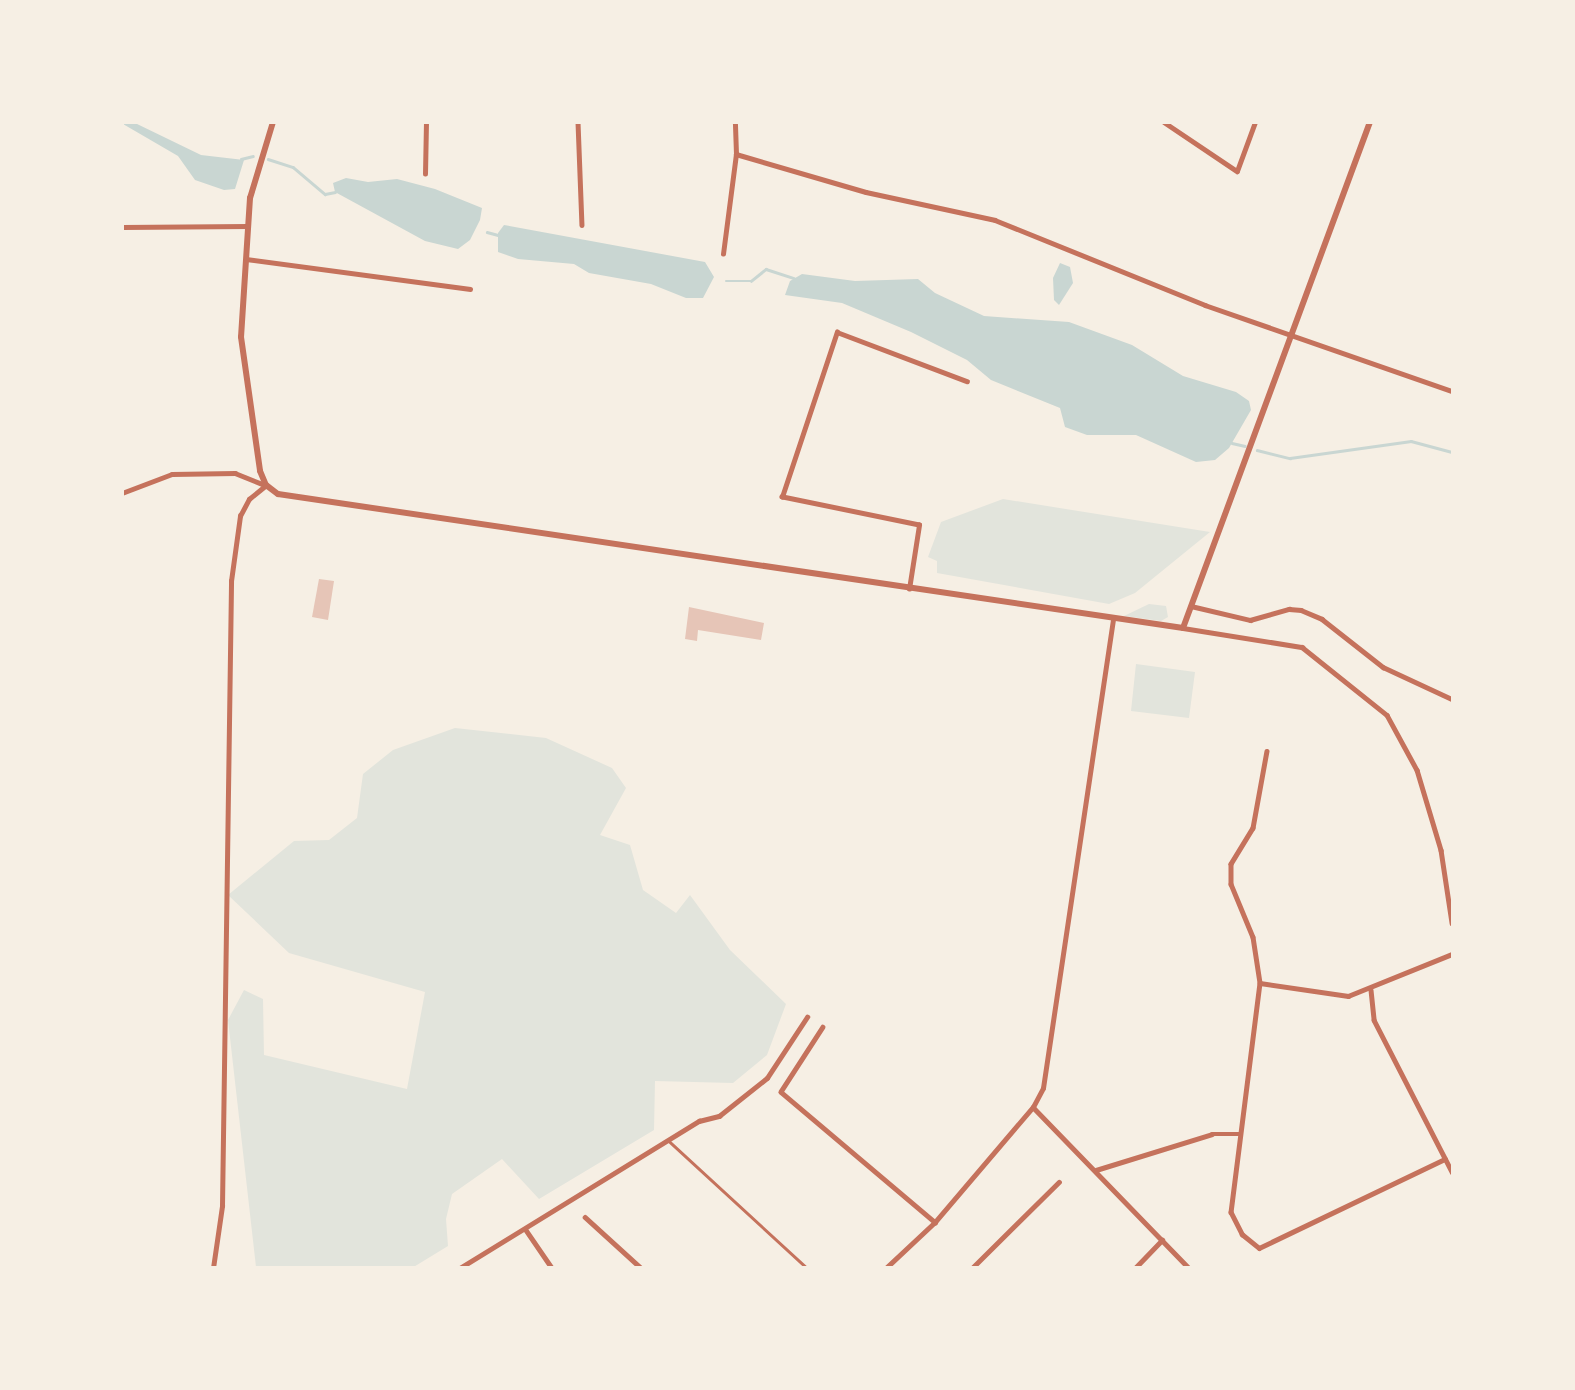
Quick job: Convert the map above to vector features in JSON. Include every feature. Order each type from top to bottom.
[{"type":"street","points":[[266,485],[260,471],[241,337],[247,226],[255,173],[274,122]]},
{"type":"street","points":[[425,174],[426,122]]},
{"type":"street","points":[[578,122],[582,225]]},
{"type":"street","points":[[723,254],[736,154],[734,122]]},
{"type":"street","points":[[1164,122],[1237,171],[1255,122]]},
{"type":"street","points":[[1183,628],[1370,122]]},
{"type":"street","points":[[736,154],[866,192],[995,220],[1291,337],[1452,391]]},
{"type":"street","points":[[122,227],[247,226]]},
{"type":"street","points":[[246,259],[470,289]]},
{"type":"street","points":[[909,589],[919,525],[782,497],[837,332],[967,381]]},
{"type":"street","points":[[122,493],[172,474],[235,473],[288,497],[1302,647],[1387,715],[1417,769],[1441,850],[1452,923]]},
{"type":"street","points":[[213,1268],[222,1206],[232,580],[240,516],[249,499],[266,485]]},
{"type":"street","points":[[1191,606],[1250,620],[1289,609],[1301,610],[1322,619],[1382,667],[1452,699]]},
{"type":"street","points":[[886,1268],[935,1222],[1033,1107],[1048,1065],[1113,619]]},
{"type":"street","points":[[1267,751],[1253,828],[1231,864],[1231,884],[1253,937],[1260,983],[1231,1212],[1242,1234],[1259,1248],[1446,1159]]},
{"type":"street","points":[[1260,983],[1348,996],[1371,990],[1452,954]]},
{"type":"street","points":[[1371,990],[1374,1020],[1452,1172]]},
{"type":"street","points":[[460,1268],[670,1142],[699,1121],[719,1116],[767,1078],[807,1017]]},
{"type":"street","points":[[823,1027],[781,1091],[935,1222]]},
{"type":"street","points":[[1033,1107],[1189,1268]]},
{"type":"street","points":[[1096,1170],[1212,1134],[1239,1134]]},
{"type":"street","points":[[972,1268],[1059,1182]]},
{"type":"street","points":[[585,1217],[641,1268]]},
{"type":"street","points":[[526,1230],[552,1268]]},
{"type":"street","points":[[1135,1268],[1162,1240]]},
{"type":"lane","points":[[670,1142],[807,1268]]},
{"type":"shaded area","points":[[135,123],[201,155],[244,160],[235,189],[224,190],[195,180],[178,156],[123,124]]},
{"type":"shaded area","points":[[346,178],[368,182],[397,179],[435,189],[482,208],[480,220],[470,240],[458,249],[425,241],[335,192],[333,183]]},
{"type":"shaded area","points":[[504,225],[705,262],[714,277],[703,298],[686,298],[651,284],[589,273],[574,264],[518,259],[498,252],[498,233]]},
{"type":"shaded area","points":[[1060,263],[1070,267],[1073,283],[1059,305],[1054,300],[1053,278]]},
{"type":"shaded area","points":[[802,274],[855,281],[918,279],[935,293],[984,316],[1069,322],[1132,345],[1183,376],[1236,392],[1249,401],[1251,410],[1229,448],[1215,460],[1196,462],[1136,435],[1087,435],[1065,427],[1060,408],[991,380],[967,360],[911,332],[842,303],[785,295],[790,281]]},
{"type":"shaded area","points":[[1003,499],[1210,532],[1135,593],[1109,604],[937,573],[937,561],[928,557],[941,522]]},
{"type":"shaded area","points":[[1149,604],[1166,606],[1168,617],[1161,621],[1124,616]]},
{"type":"shaded area","points":[[1136,664],[1195,672],[1189,718],[1131,711]]},
{"type":"shaded area","points":[[455,728],[546,738],[612,768],[626,788],[600,835],[630,845],[643,890],[676,913],[690,895],[730,950],[786,1004],[767,1055],[733,1083],[655,1081],[654,1130],[539,1199],[502,1159],[452,1194],[446,1219],[448,1246],[412,1268],[256,1267],[228,1020],[244,990],[263,999],[264,1055],[407,1089],[425,992],[289,953],[228,895],[294,841],[329,840],[357,818],[363,774],[393,750]]},
{"type":"building","points":[[319,579],[334,581],[328,620],[312,617]]},
{"type":"building","points":[[689,607],[764,623],[761,640],[698,630],[697,641],[685,639]]},
{"type":"waterway","points":[[241,159],[253,156]]},
{"type":"waterway","points":[[268,159],[293,167],[325,194],[335,192]]},
{"type":"waterway","points":[[487,232],[498,235]]},
{"type":"waterway","points":[[726,281],[751,281],[766,269],[794,278]]},
{"type":"waterway","points":[[1257,450],[1290,458],[1411,441],[1452,452]]},
{"type":"waterway","points":[[1232,443],[1245,446]]}]
